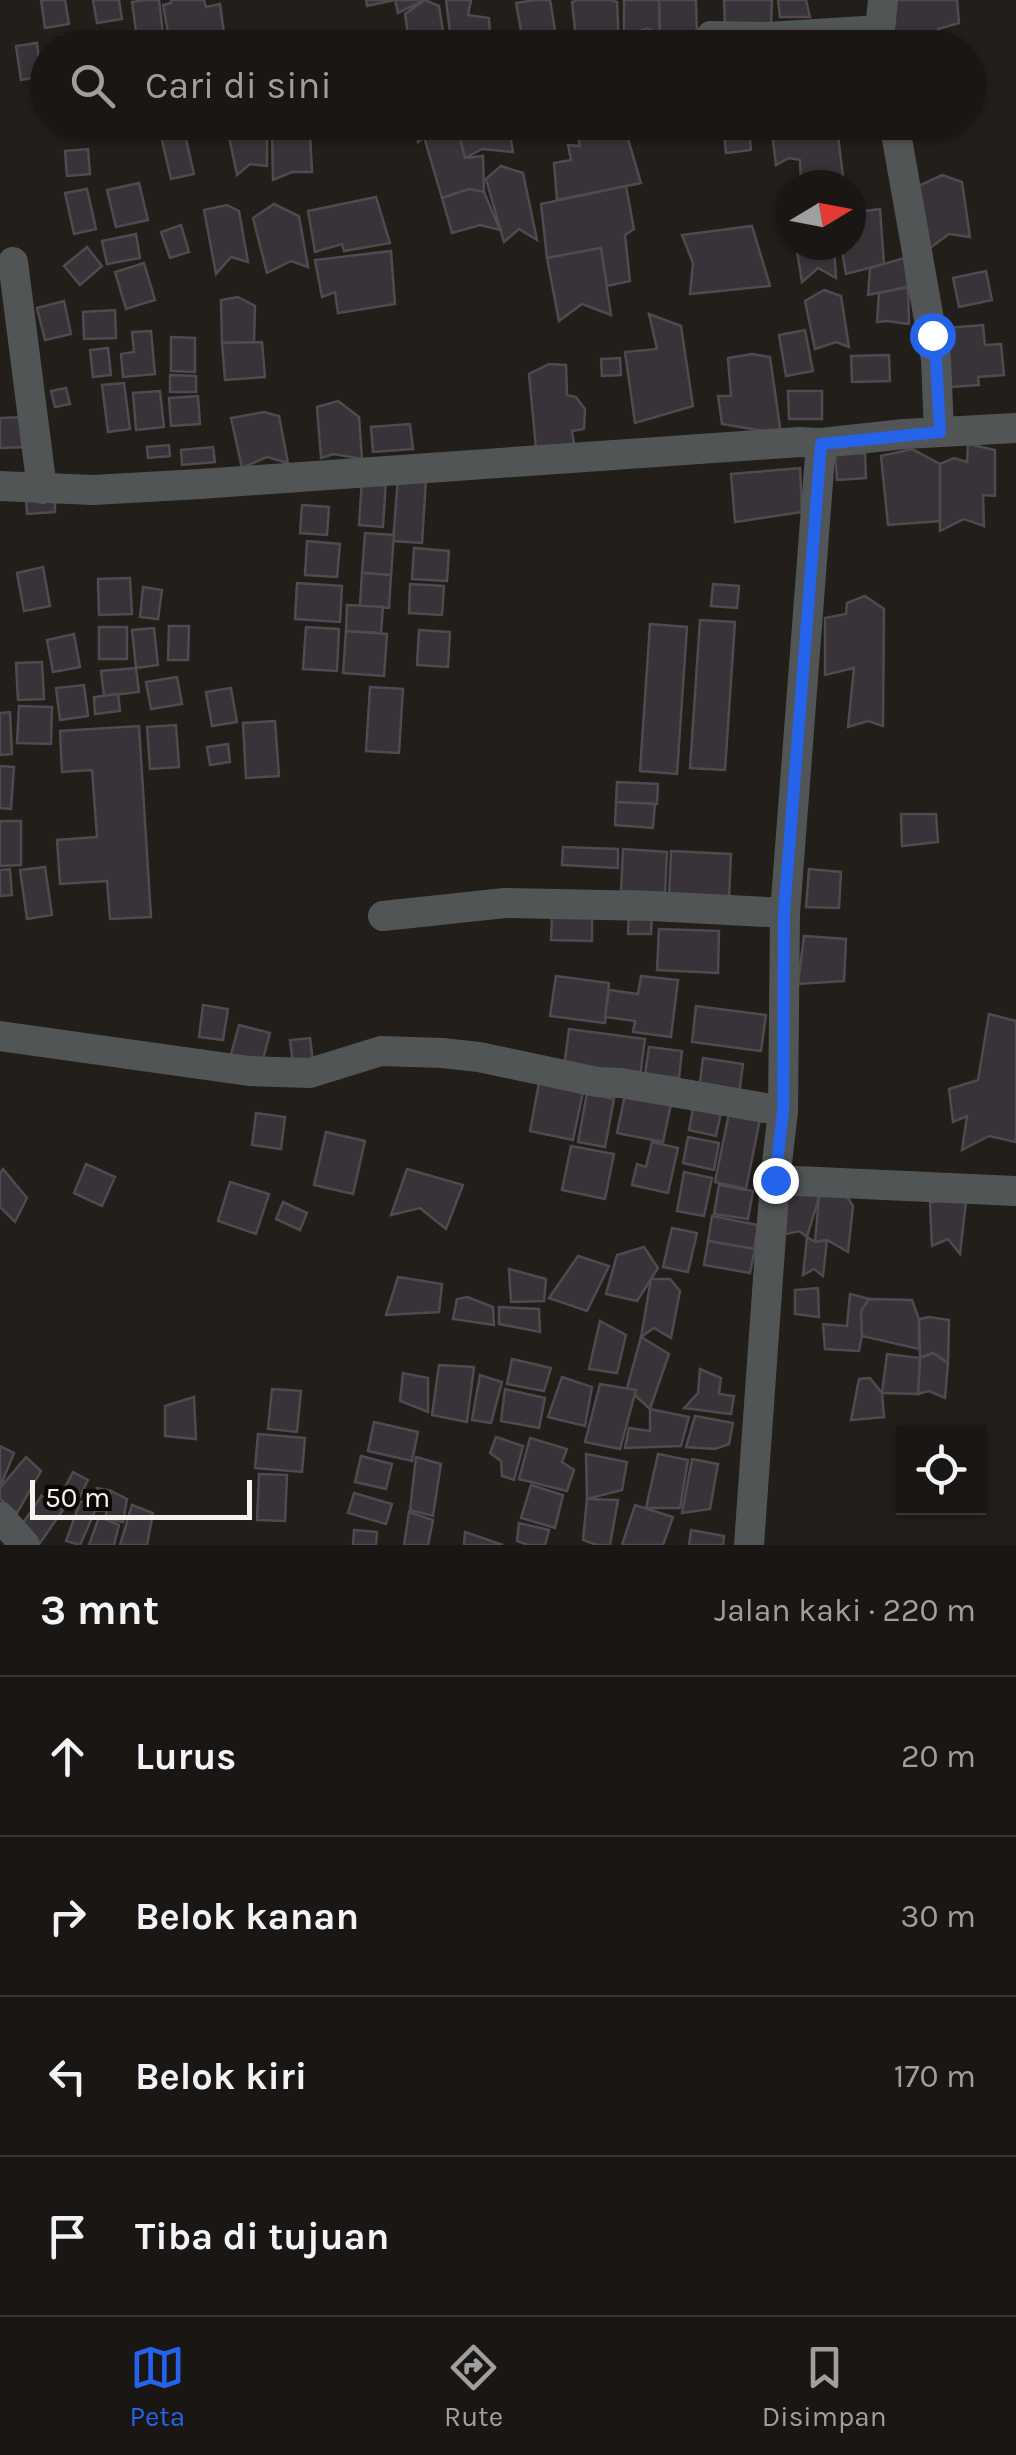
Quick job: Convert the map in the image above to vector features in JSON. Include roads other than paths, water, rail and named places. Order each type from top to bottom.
[{"type":"street","points":[[841,30],[882,26]]},
{"type":"street","points":[[897,140],[936,360],[940,432]]},
{"type":"street","points":[[13,262],[42,489]]},
{"type":"street","points":[[0,486],[94,490],[200,484],[1016,428]]},
{"type":"street","points":[[749,1545],[783,1112],[784,913],[821,444]]},
{"type":"street","points":[[383,916],[505,903],[784,913]]},
{"type":"street","points":[[0,1036],[249,1071],[310,1073],[381,1051],[442,1053],[783,1112]]},
{"type":"street","points":[[775,1180],[1016,1191]]},
{"type":"street","points":[[0,1517],[25,1545]]}]
